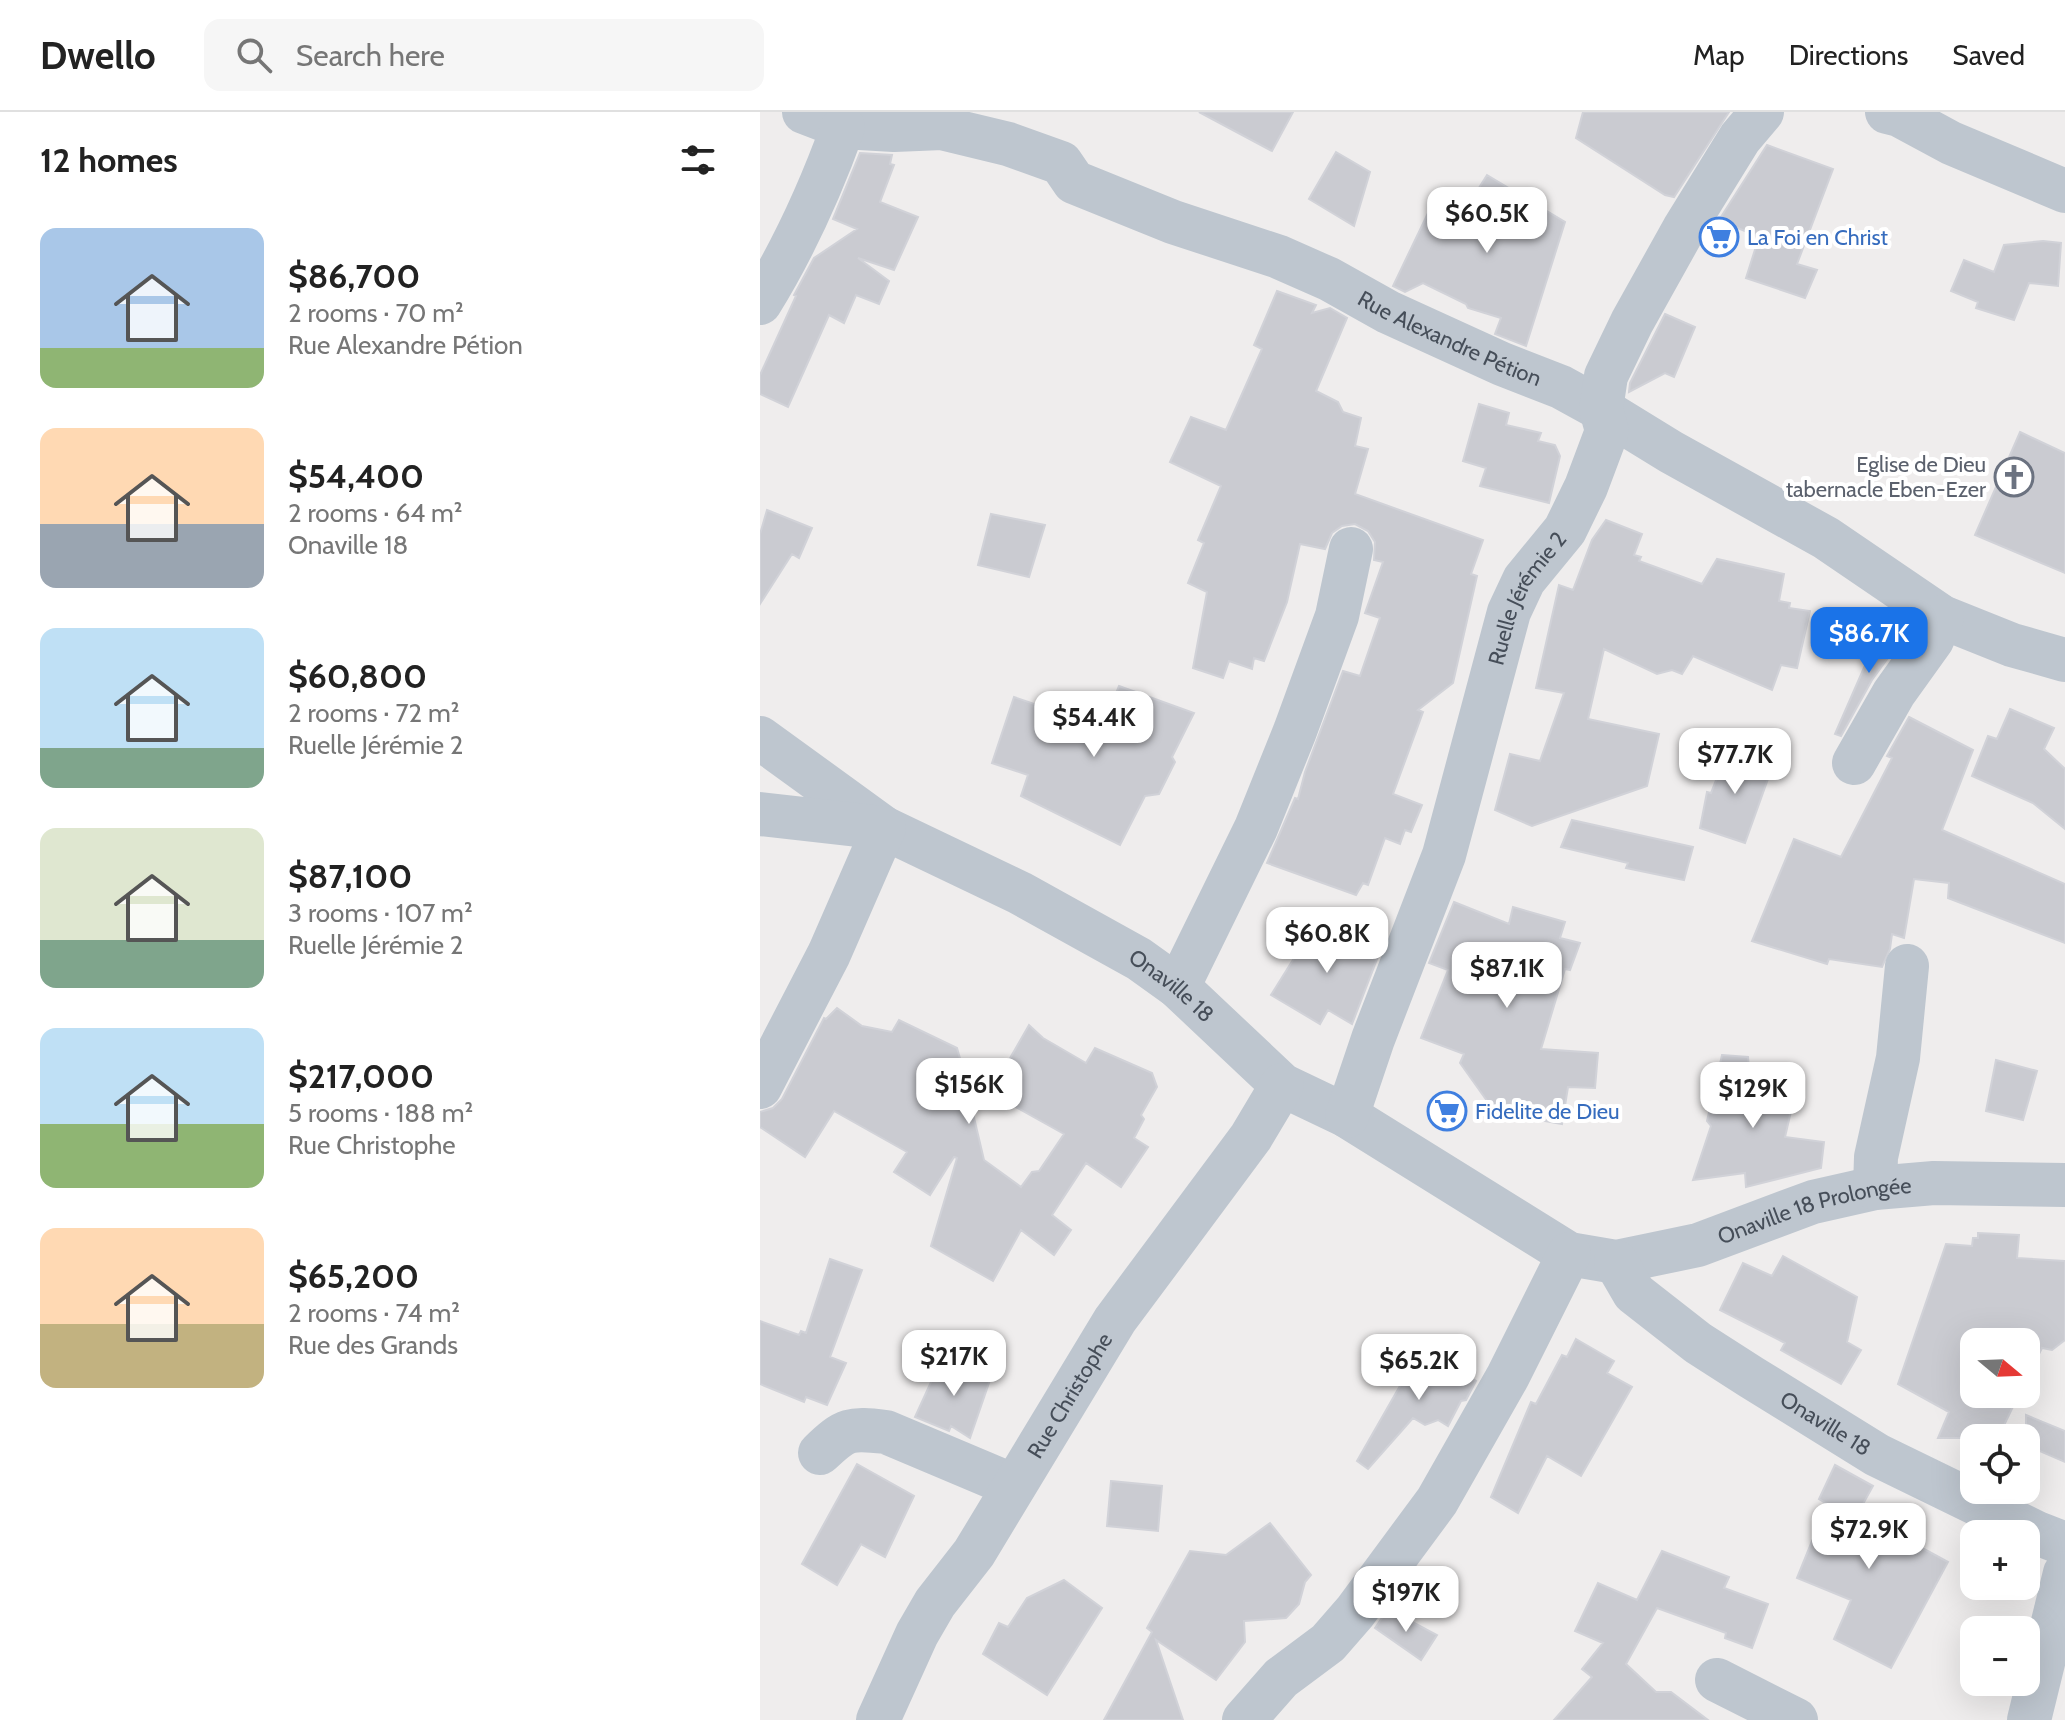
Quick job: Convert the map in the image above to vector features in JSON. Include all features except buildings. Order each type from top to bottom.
[{"type":"street","name":"Ruelle Jérémie 2","points":[[1347,1116],[1373,1039],[1444,855],[1509,612],[1524,580],[1565,530],[1586,487],[1607,431],[1601,409],[1606,376],[1685,227],[1740,138],[1762,112]]},
{"type":"street","points":[[1887,112],[2065,191]]},
{"type":"street","name":"Rue Alexandre Pétion","points":[[824,120],[894,130],[942,128],[1008,144],[1061,163],[1074,182],[1329,279],[1388,312],[1561,387],[1601,409],[1671,452],[1826,538],[1942,617],[2012,645],[2065,660]]},
{"type":"street","points":[[760,303],[783,267],[820,187],[824,120]]},
{"type":"street","points":[[1178,987],[1256,828],[1295,731],[1337,616],[1351,549]]},
{"type":"street","points":[[1854,763],[1894,693],[1932,640],[1942,617]]},
{"type":"street","name":"Onaville 18","points":[[760,738],[884,828],[1020,893],[1139,959],[1178,987],[1282,1085],[1347,1116],[1569,1254]]},
{"type":"street","points":[[760,814],[884,828],[829,954],[760,1087]]},
{"type":"street","points":[[1875,1188],[1876,1157],[1898,1058],[1907,966]]},
{"type":"street","name":"Rue Christophe","points":[[878,1720],[935,1603],[974,1553],[1115,1320],[1251,1137],[1282,1085]]},
{"type":"street","name":"Onaville 18 Prolongée","points":[[1569,1254],[1616,1262],[1698,1245],[1813,1202],[1875,1188],[1934,1183],[2065,1185]]},
{"type":"street","points":[[1244,1720],[1281,1678],[1328,1643],[1355,1612],[1437,1501],[1508,1376],[1569,1254]]},
{"type":"street","name":"Onaville 18","points":[[1616,1262],[1634,1293],[1698,1343],[1751,1377],[1877,1455],[2065,1544]]},
{"type":"street","points":[[820,1453],[840,1434],[863,1430],[886,1432],[1014,1486]]},
{"type":"street","points":[[2029,1720],[2065,1573]]},
{"type":"street","points":[[1717,1680],[1796,1720]]},
{"type":"place","name":"La Foi en Christ","points":[[1719,237]]},
{"type":"place","name":"Eglise de Dieu tabernacle Eben-Ezer","points":[[2014,477]]},
{"type":"place","name":"Fidelite de Dieu","points":[[1447,1111]]}]
